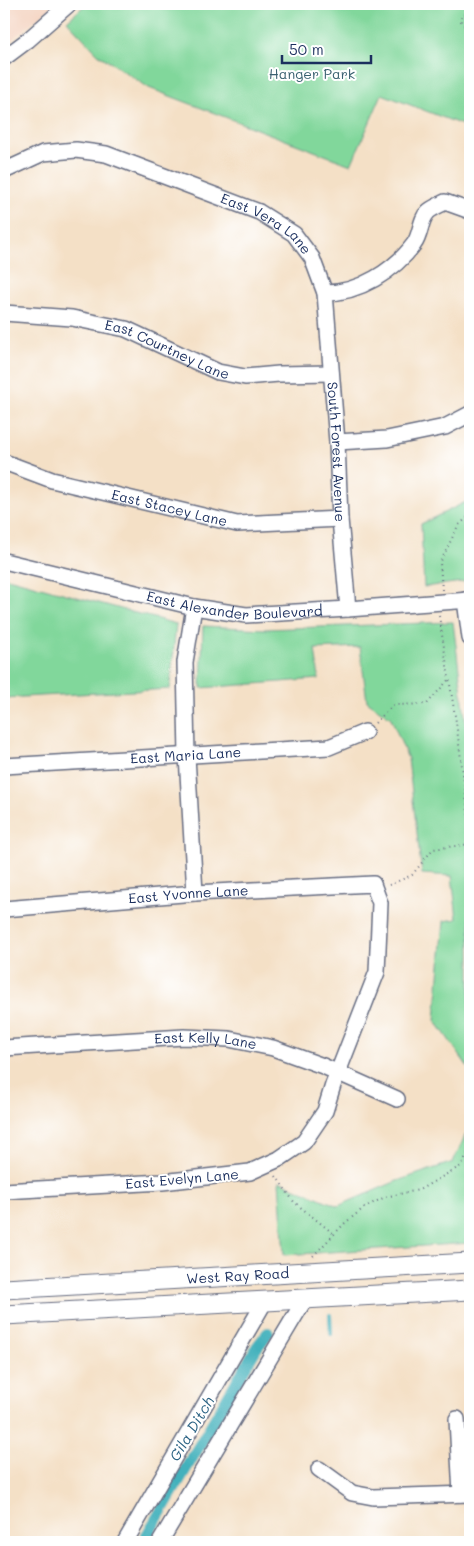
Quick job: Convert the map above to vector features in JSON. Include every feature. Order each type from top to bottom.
[{"type":"main road","name":"West Ray Road","points":[[4,1289],[470,1263]]},
{"type":"main road","name":"West Ray Road","points":[[4,1315],[470,1290]]},
{"type":"street","points":[[4,58],[69,4]]},
{"type":"street","name":"East Vera Lane","points":[[4,171],[44,153],[76,150],[106,154],[198,188],[260,212],[294,234],[312,258],[325,294]]},
{"type":"street","points":[[325,294],[363,286],[394,266],[415,243],[427,213],[445,202],[470,211]]},
{"type":"street","name":"South Forest Avenue","points":[[325,294],[348,609]]},
{"type":"street","name":"East Courtney Lane","points":[[4,314],[72,318],[126,330],[218,372],[245,377],[331,373]]},
{"type":"street","points":[[337,442],[387,440],[445,426],[470,414]]},
{"type":"street","name":"East Stacey Lane","points":[[4,462],[52,480],[237,524],[340,519]]},
{"type":"street","name":"East Alexander Boulevard","points":[[4,561],[194,607],[246,615],[468,600]]},
{"type":"street","points":[[468,600],[470,638]]},
{"type":"street","points":[[194,607],[184,662],[195,893]]},
{"type":"street","name":"East Maria Lane","points":[[4,766],[329,747],[366,732]]},
{"type":"street","points":[[339,1072],[376,972],[380,903],[373,884]]},
{"type":"street","name":"East Yvonne Lane","points":[[4,909],[195,893],[373,884]]},
{"type":"street","name":"East Kelly Lane","points":[[4,1048],[184,1037],[229,1039],[273,1048],[339,1072],[398,1099]]},
{"type":"street","name":"East Evelyn Lane","points":[[4,1191],[162,1182],[250,1172],[279,1159],[304,1142],[325,1111],[339,1072]]},
{"type":"street","points":[[160,1542],[305,1298]]},
{"type":"street","points":[[125,1542],[265,1301]]},
{"type":"street","points":[[319,1470],[352,1493],[373,1497],[466,1494],[457,1419]]},
{"type":"path","points":[[470,6],[468,15],[461,16],[460,22],[466,25],[470,21]]},
{"type":"path","points":[[470,515],[458,526],[440,563],[440,602],[470,826]]},
{"type":"path","points":[[366,732],[393,705],[427,704],[449,679]]},
{"type":"path","points":[[373,884],[384,879],[390,886],[412,875],[433,849],[470,844]]},
{"type":"path","points":[[298,1272],[334,1234],[365,1207],[386,1197],[419,1190],[461,1166],[470,1149]]},
{"type":"path","points":[[268,1164],[294,1202],[334,1234]]},
{"type":"shaded area","points":[[4,4],[55,4],[4,46]]},
{"type":"green space","name":"Hanger Park","points":[[86,4],[470,4],[470,128],[382,94],[351,165],[149,88],[98,54],[67,21]]},
{"type":"green space","points":[[470,500],[470,581],[424,587],[421,524]]},
{"type":"green space","points":[[4,577],[176,624],[170,689],[4,698]]},
{"type":"green space","points":[[453,622],[470,757],[470,1070],[435,1020],[444,921],[457,919],[452,876],[422,874],[408,759],[391,718],[367,701],[360,647],[315,649],[319,679],[201,688],[203,626],[265,629]]},
{"type":"green space","points":[[470,1125],[470,1243],[284,1255],[279,1181],[338,1206],[397,1181],[453,1162]]},
{"type":"waterway","points":[[330,1315],[331,1334]]},
{"type":"waterway","name":"Gila Ditch","points":[[143,1542],[257,1347],[268,1333]]}]
